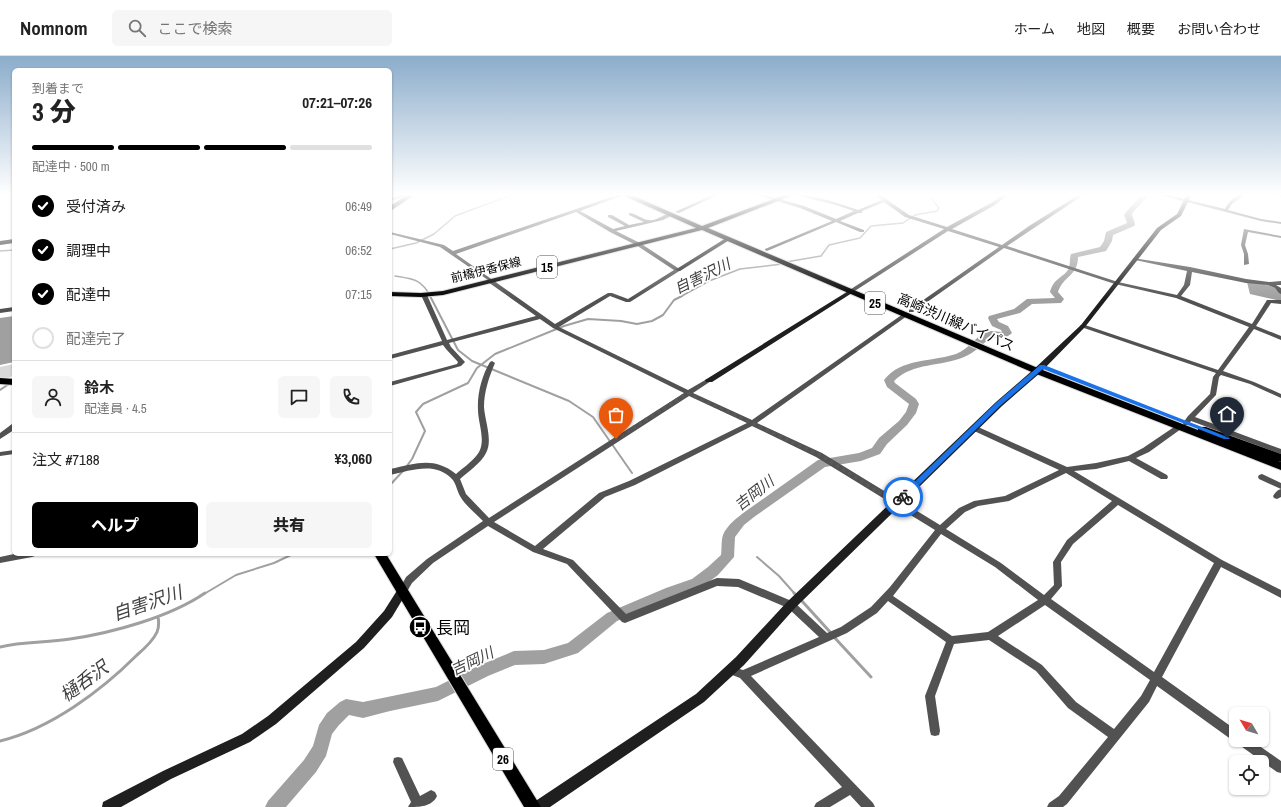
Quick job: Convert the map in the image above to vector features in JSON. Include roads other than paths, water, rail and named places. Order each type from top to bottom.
[{"type":"main road","name":"前橋伊香保線","points":[[392,294],[424,295],[443,293],[697,229]]},
{"type":"main road","name":"高崎渋川線バイパス","points":[[709,229],[777,260],[792,263]]},
{"type":"main road","name":"高崎渋川線バイパス","points":[[711,229],[767,250],[792,263],[853,290],[1039,369],[1281,458]]},
{"type":"main road","name":"高崎渋川線バイパス","points":[[1185,423],[1281,466]]},
{"type":"main road","name":"26","points":[[381,556],[533,807]]},
{"type":"street","points":[[453,253],[524,229]]},
{"type":"street","points":[[609,229],[638,244],[678,270]]},
{"type":"street","points":[[612,231],[620,229]]},
{"type":"street","points":[[767,250],[819,229]]},
{"type":"street","points":[[857,229],[862,231]]},
{"type":"street","points":[[948,229],[1117,283],[1178,297],[1281,338]]},
{"type":"street","points":[[108,807],[167,774],[246,738],[272,720],[360,645],[388,614],[409,580],[430,561],[688,393],[948,229]]},
{"type":"street","points":[[536,550],[602,495],[632,483],[753,423],[908,313],[1030,229]]},
{"type":"street","points":[[539,807],[700,698],[730,670],[791,605],[896,503],[1083,326],[1159,229]]},
{"type":"street","points":[[1246,264],[1246,254],[1243,245],[1246,230],[1281,237]]},
{"type":"street","points":[[392,233],[439,244],[555,327],[688,393],[820,455],[998,565],[1229,731]]},
{"type":"street","points":[[555,327],[610,294],[628,301],[728,239]]},
{"type":"street","points":[[0,243],[12,241]]},
{"type":"street","points":[[1135,258],[1269,284],[1277,287],[1281,292]]},
{"type":"street","points":[[1178,297],[1187,285],[1190,269]]},
{"type":"street","points":[[1269,284],[1281,283]]},
{"type":"street","points":[[392,383],[459,365],[462,362],[453,353],[446,342],[424,295]]},
{"type":"street","points":[[742,675],[825,637],[844,630],[874,610],[888,596],[941,529],[962,510],[977,503],[1006,499],[1066,470],[1096,466],[1130,458],[1146,450],[1185,423],[1213,395],[1216,377],[1253,327],[1269,301],[1281,302]]},
{"type":"street","points":[[0,311],[12,309]]},
{"type":"street","points":[[392,356],[540,317]]},
{"type":"street","points":[[1083,326],[1252,383],[1281,396]]},
{"type":"street","points":[[456,478],[483,453],[482,396],[486,379],[492,364]]},
{"type":"street","points":[[1185,423],[1281,452]]},
{"type":"street","points":[[0,437],[12,428]]},
{"type":"street","points":[[974,428],[1066,470],[1219,562],[1281,594]]},
{"type":"street","points":[[0,454],[12,452]]},
{"type":"street","points":[[1130,458],[1164,477]]},
{"type":"street","points":[[393,471],[415,467],[437,466],[447,471],[456,478],[464,495],[488,522],[536,550],[570,562],[625,619],[717,582],[739,584],[791,605],[825,637]]},
{"type":"street","points":[[1262,477],[1281,486]]},
{"type":"street","points":[[888,596],[951,640],[990,636],[1045,600],[1058,586],[1057,562],[1070,542],[1117,501]]},
{"type":"street","points":[[0,560],[21,556]]},
{"type":"street","points":[[1053,807],[1063,800],[1145,699],[1219,562]]},
{"type":"street","points":[[990,636],[1039,668],[1072,705],[1115,736]]},
{"type":"street","points":[[935,731],[930,696],[951,640]]},
{"type":"street","points":[[730,670],[742,675],[869,807]]},
{"type":"street","points":[[1252,747],[1281,768]]},
{"type":"street","points":[[398,762],[416,806],[431,796]]},
{"type":"street","points":[[820,807],[850,788]]},
{"type":"waterway","points":[[392,249],[416,243],[434,234],[440,229]]},
{"type":"waterway","name":"自害沢川","points":[[786,262],[821,256],[829,245],[860,238],[868,229]]},
{"type":"waterway","name":"吉岡川","points":[[274,807],[310,766],[320,750],[325,731],[333,719],[346,707],[363,710],[390,703],[438,694],[483,671],[514,658],[544,657],[573,648],[612,617],[671,592],[697,583],[713,571],[727,557],[729,536],[740,522],[750,514],[822,463],[861,457],[876,451],[883,441],[903,423],[911,413],[914,404],[891,385],[889,380],[895,374],[912,366],[959,356],[971,349],[989,334],[1001,335],[1007,333],[1005,328],[995,324],[992,318],[1017,311],[1030,301],[1058,301],[1060,299],[1054,292],[1056,286],[1059,281],[1070,273],[1074,264],[1074,256],[1103,249],[1108,241],[1109,234],[1120,229]]},
{"type":"waterway","points":[[0,251],[12,250]]},
{"type":"waterway","name":"自害沢川","points":[[680,297],[709,281],[740,269],[782,264]]},
{"type":"waterway","points":[[395,276],[412,279],[420,283],[431,297]]},
{"type":"waterway","points":[[430,296],[458,350],[472,361],[481,365]]},
{"type":"waterway","name":"自害沢川","points":[[481,365],[495,354],[564,326],[588,319],[621,321],[637,324],[652,321],[663,315],[674,300],[680,297]]},
{"type":"waterway","name":"自害沢川","points":[[406,467],[412,459],[425,431],[416,412],[423,404],[468,383],[477,368],[481,365]]},
{"type":"waterway","points":[[481,365],[569,401],[593,417],[632,473]]},
{"type":"waterway","points":[[0,390],[9,384]]},
{"type":"waterway","name":"自害沢川","points":[[392,483],[403,471]]},
{"type":"waterway","name":"自害沢川","points":[[204,594],[236,575],[274,563],[289,556]]},
{"type":"waterway","points":[[757,557],[779,576],[795,594]]},
{"type":"waterway","name":"自害沢川","points":[[158,617],[191,602],[205,593]]},
{"type":"waterway","points":[[801,600],[831,633]]},
{"type":"waterway","name":"自害沢川","points":[[0,647],[70,639],[104,633],[158,617]]},
{"type":"waterway","name":"樋呑沢","points":[[0,741],[37,728],[56,718],[91,695],[123,669],[151,642],[158,630],[158,617]]},
{"type":"waterway","points":[[834,637],[871,677]]},
{"type":"place","name":"長岡","points":[[420,627]]}]
